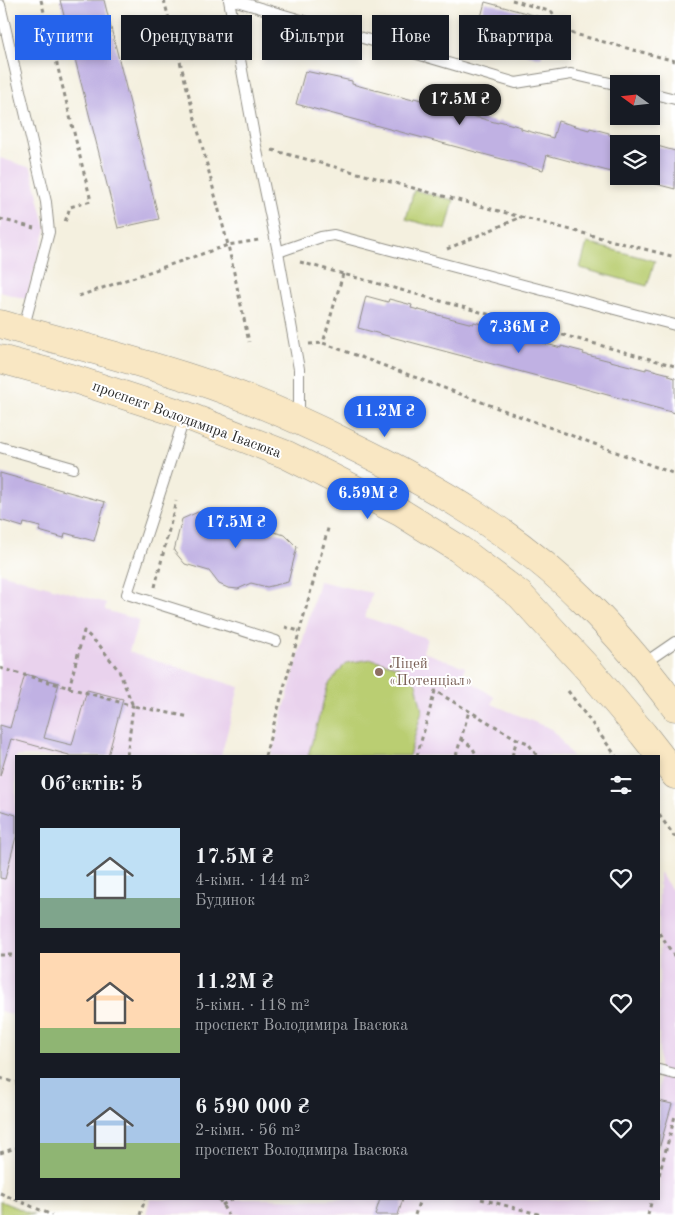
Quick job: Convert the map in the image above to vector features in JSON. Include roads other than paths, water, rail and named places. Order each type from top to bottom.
[{"type":"main road","points":[[11,327],[196,380],[299,420],[395,467],[466,507],[530,553],[587,603],[642,665],[675,707]]},
{"type":"main road","name":"проспект Володимира Івасюка","points":[[0,359],[74,379],[185,415],[287,454],[400,512],[459,549],[520,595],[602,685],[659,755]]},
{"type":"main road","name":"проспект Володимира Івасюка","points":[[660,756],[675,776]]},
{"type":"lane","points":[[229,0],[299,369],[299,420]]},
{"type":"lane","points":[[233,0],[516,83],[571,74],[610,83]]},
{"type":"lane","points":[[0,5],[46,202],[49,232],[11,327]]},
{"type":"lane","points":[[660,95],[675,99]]},
{"type":"lane","points":[[278,254],[321,237],[334,235],[675,324]]},
{"type":"lane","points":[[185,415],[127,594],[276,641]]},
{"type":"lane","points":[[0,447],[73,468]]},
{"type":"lane","points":[[642,665],[675,642]]},
{"type":"lane","points":[[660,1070],[675,1074]]},
{"type":"place","name":"Ліцей «Потенціал»","points":[[379,672]]}]
